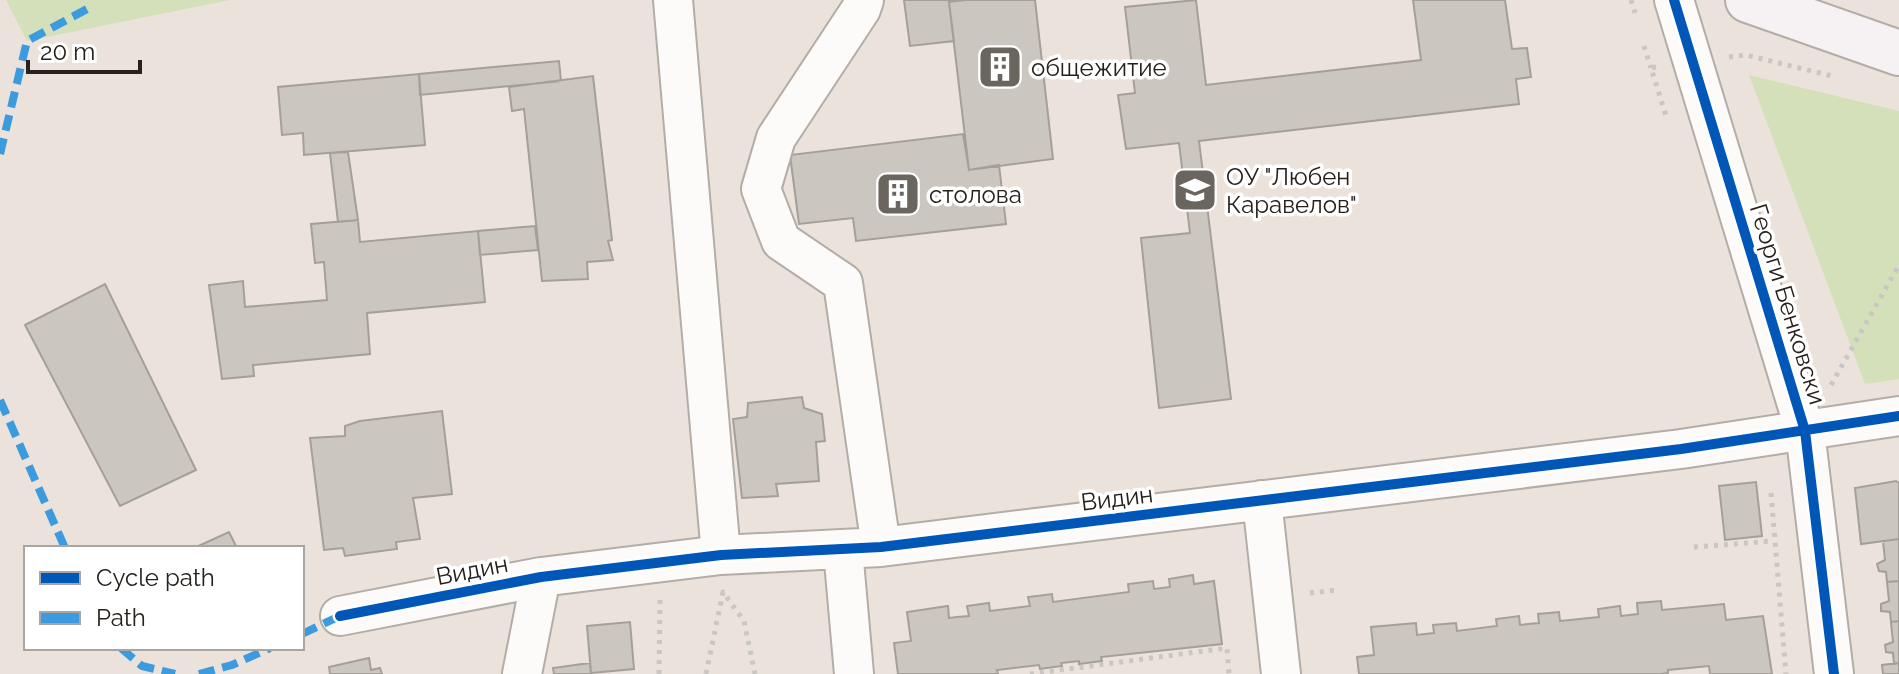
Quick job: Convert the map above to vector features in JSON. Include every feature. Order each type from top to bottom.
[{"type":"main road","points":[[1748,0],[1899,53]]},
{"type":"street","points":[[673,0],[721,555]]},
{"type":"street","points":[[864,0],[776,138],[761,189],[781,241],[843,283],[881,547]]},
{"type":"street","name":"Георги Бенковски","points":[[1674,0],[1805,431],[1834,674]]},
{"type":"street","name":"Видин","points":[[340,616],[541,577],[721,555],[881,547],[1557,465],[1899,416]]},
{"type":"street","points":[[1262,500],[1281,674]]},
{"type":"street","points":[[843,550],[854,674]]},
{"type":"street","points":[[522,674],[541,577]]},
{"type":"path","points":[[1805,431],[1899,265]]},
{"type":"path","points":[[1694,547],[1773,541]]},
{"type":"path","points":[[659,674],[660,591]]},
{"type":"path","points":[[706,674],[723,592],[744,621],[755,674]]},
{"type":"path","points":[[1030,674],[1227,648],[1229,674]]},
{"type":"green space","points":[[6,0],[230,0],[27,41]]},
{"type":"green space","points":[[1749,75],[1899,111],[1899,379],[1865,384]]},
{"type":"building","points":[[904,0],[965,0],[949,2],[954,41],[910,46]]},
{"type":"building","name":"общежитие","points":[[1035,0],[1053,159],[969,170],[949,2]]},
{"type":"building","name":"ОУ \"Любен Каравелов\"","points":[[1196,0],[1206,85],[1421,60],[1413,0],[1505,0],[1512,49],[1527,48],[1531,77],[1516,79],[1519,104],[1199,141],[1231,399],[1159,408],[1141,238],[1190,233],[1179,143],[1126,149],[1118,95],[1135,93],[1125,7]]},
{"type":"building","points":[[559,61],[561,81],[420,95],[419,74]]},
{"type":"building","points":[[419,74],[425,145],[304,155],[303,133],[282,135],[278,87]]},
{"type":"building","points":[[593,76],[612,240],[608,241],[613,260],[587,262],[588,279],[542,281],[524,109],[512,111],[509,87]]},
{"type":"building","name":"столова","points":[[963,134],[969,170],[999,165],[1006,224],[856,241],[853,218],[799,224],[790,155]]},
{"type":"building","points":[[348,152],[358,220],[338,222],[330,153]]},
{"type":"building","points":[[358,220],[360,242],[478,231],[485,302],[367,313],[370,354],[253,365],[254,376],[222,379],[209,285],[243,281],[245,307],[327,300],[324,262],[315,263],[311,224]]},
{"type":"building","points":[[535,226],[538,250],[480,255],[478,231]]},
{"type":"building","points":[[105,284],[196,470],[120,506],[25,325]]},
{"type":"building","points":[[802,397],[804,408],[822,414],[825,441],[816,442],[819,481],[776,484],[778,496],[742,498],[733,419],[747,417],[748,403]]},
{"type":"building","points":[[442,411],[452,494],[413,498],[420,539],[396,542],[397,549],[345,556],[343,548],[324,550],[310,438],[345,436],[345,426],[360,421]]},
{"type":"building","points":[[1756,482],[1762,536],[1725,540],[1719,486]]},
{"type":"building","points":[[1899,483],[1899,539],[1861,544],[1855,488]]},
{"type":"building","points":[[229,532],[236,546],[198,546]]},
{"type":"building","points":[[1899,539],[1899,581],[1887,582],[1886,572],[1879,571],[1877,564],[1885,560],[1883,541]]},
{"type":"building","points":[[1193,575],[1194,584],[1214,581],[1222,644],[1101,657],[1102,661],[1061,663],[1062,666],[1040,669],[1039,665],[997,670],[998,674],[898,674],[894,643],[911,641],[907,612],[948,606],[949,618],[969,616],[967,606],[989,603],[990,611],[1030,606],[1028,597],[1052,594],[1053,602],[1129,592],[1128,584],[1153,581],[1154,589],[1170,587],[1169,579]]},
{"type":"building","points":[[1899,581],[1899,621],[1891,622],[1890,612],[1881,611],[1881,604],[1889,601],[1887,582]]},
{"type":"building","points":[[1661,601],[1662,610],[1724,604],[1726,620],[1763,616],[1772,674],[1710,674],[1709,666],[1668,670],[1668,673],[1661,674],[1359,674],[1357,657],[1374,655],[1371,627],[1416,623],[1417,635],[1434,633],[1433,625],[1456,623],[1457,631],[1497,626],[1496,619],[1519,616],[1520,625],[1539,623],[1538,614],[1559,612],[1560,621],[1599,617],[1598,609],[1620,606],[1621,616],[1638,614],[1637,603]]},
{"type":"building","points":[[1899,621],[1899,663],[1894,664],[1893,653],[1886,652],[1885,645],[1893,642],[1891,622]]},
{"type":"building","points":[[630,622],[634,669],[591,673],[587,626]]},
{"type":"building","points":[[369,658],[371,670],[380,668],[382,674],[330,674],[329,667]]},
{"type":"building","points":[[590,663],[591,674],[554,674],[553,668]]},
{"type":"building","points":[[1899,663],[1899,674],[1883,674],[1882,665]]},
{"type":"marked path","points":[[0,154],[27,41],[89,8]]},
{"type":"marked path","points":[[0,400],[64,546]]},
{"type":"marked path","points":[[304,633],[340,616]]},
{"type":"marked path","points":[[123,650],[142,666],[175,674]]},
{"type":"marked path","points":[[199,674],[232,665],[266,650]]},
{"type":"cycle path","points":[[1674,0],[1805,431],[1834,674]]},
{"type":"cycle path","points":[[340,616],[541,577],[721,555],[881,547],[1681,449],[1899,416]]},
{"type":"place","name":"общежитие","points":[[1000,67]]},
{"type":"place","name":"ОУ \"Любен Каравелов\"","points":[[1195,190]]},
{"type":"place","name":"столова","points":[[898,194]]}]
